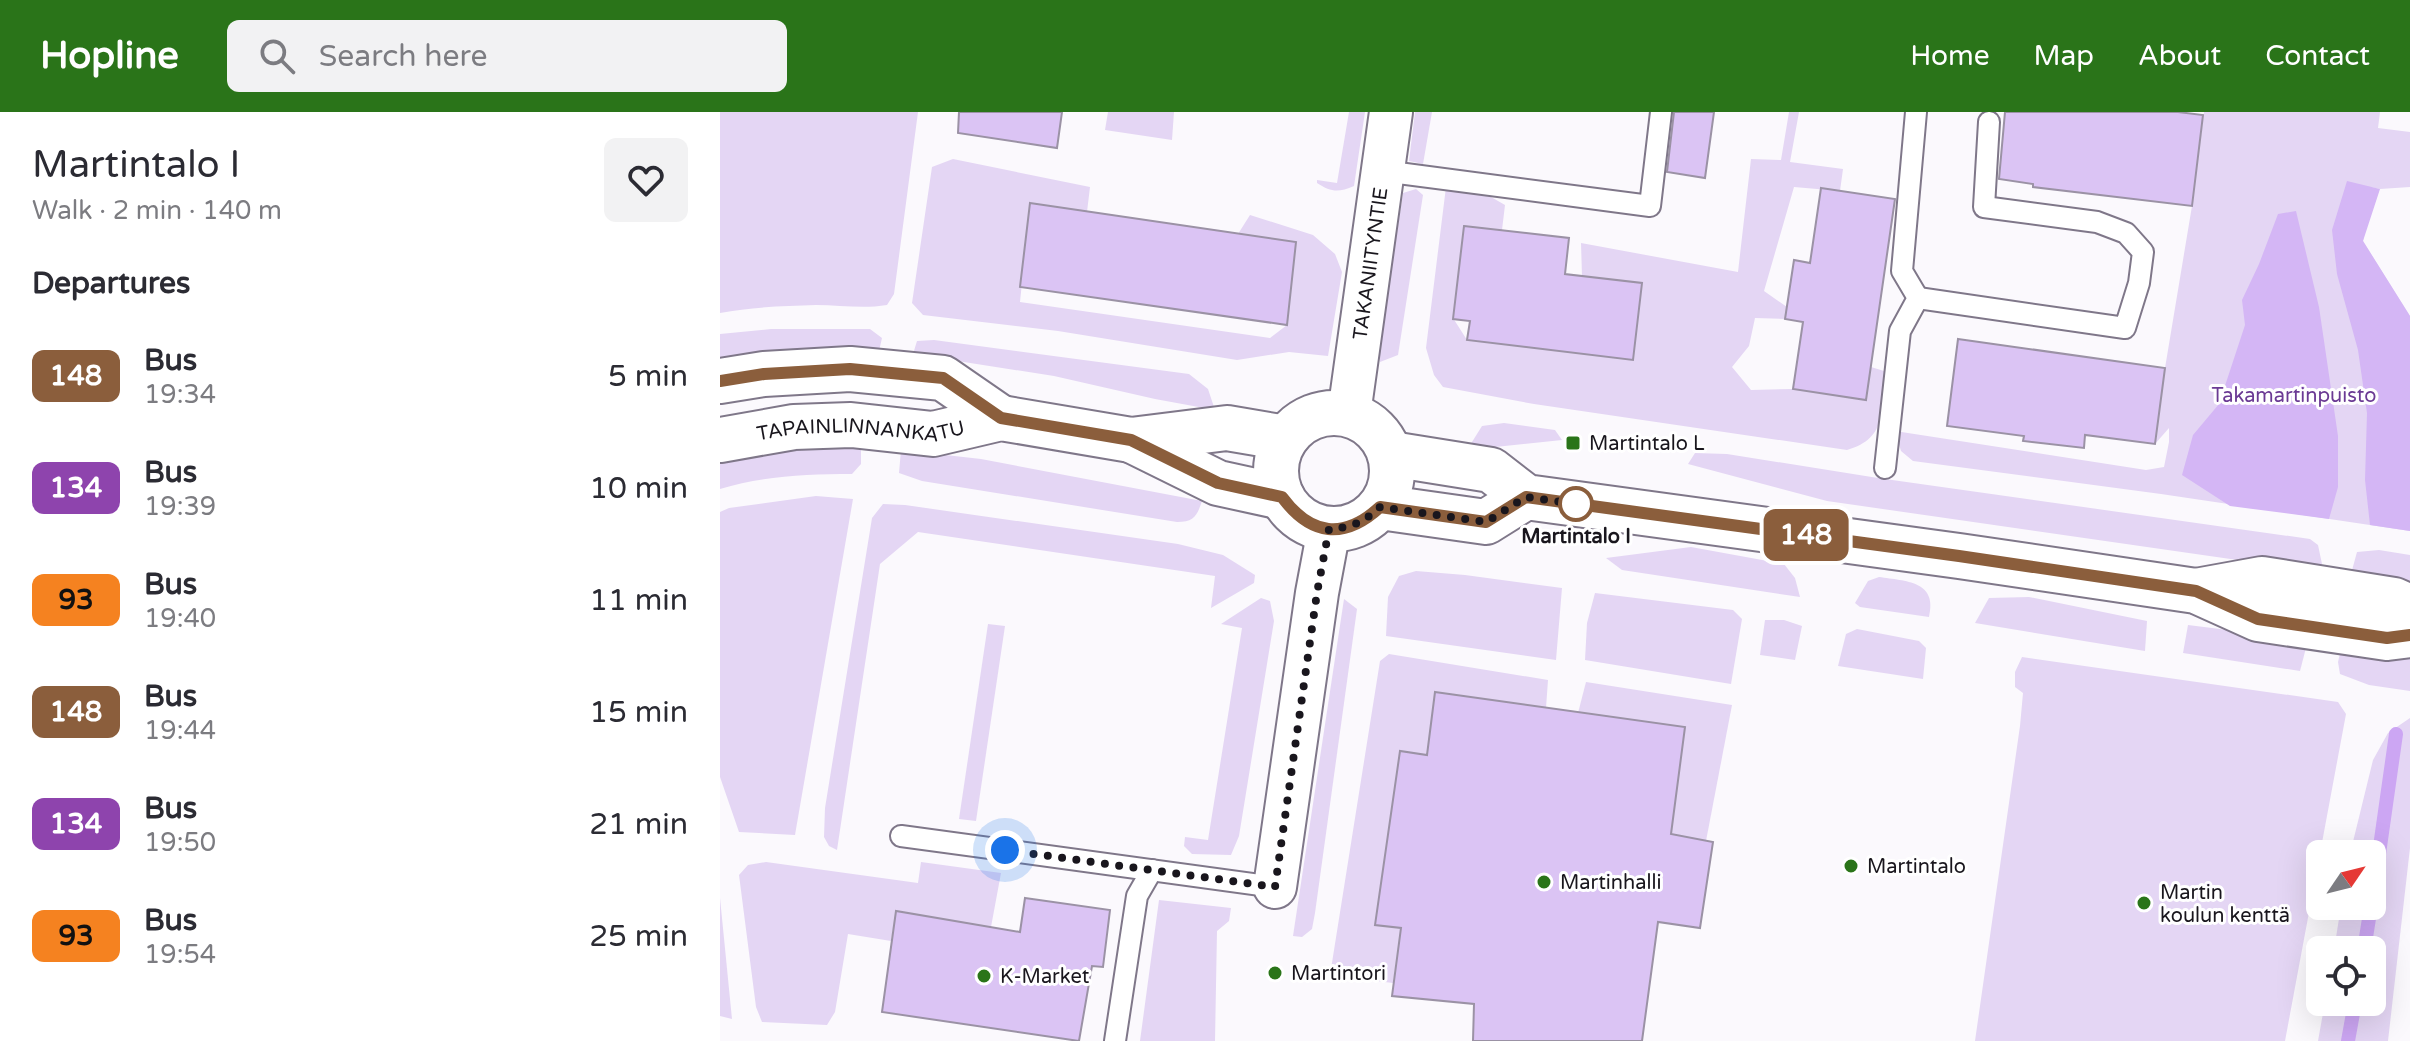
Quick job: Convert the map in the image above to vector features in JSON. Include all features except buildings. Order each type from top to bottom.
[{"type":"street","name":"TAKANIITYNTIE","points":[[1349,414],[1391,112]]},
{"type":"street","name":"TAPAINLINNANKATU","points":[[720,381],[764,374],[850,369],[943,378],[1001,418]]},
{"type":"street","points":[[1331,412],[1349,414],[1363,420],[1385,440],[1391,454],[1393,473],[1389,491],[1380,507],[1366,520],[1348,528],[1329,529],[1310,524],[1293,513],[1282,497],[1276,482],[1278,452],[1298,424],[1331,412]]},
{"type":"street","name":"TAPAINLINNANKATU","points":[[720,440],[794,427],[851,425],[933,434],[1001,418],[1131,440],[1218,483],[1282,497]]},
{"type":"street","name":"TAPAINLINNANKATU","points":[[1131,440],[1227,428],[1286,438]]},
{"type":"street","points":[[1391,454],[1491,470],[1526,497],[2196,591],[2258,619],[2387,638],[2410,635]]},
{"type":"street","points":[[1380,507],[1486,522],[1526,497]]},
{"type":"street","points":[[1275,887],[1329,529]]},
{"type":"street","points":[[2196,591],[2262,579],[2394,600],[2410,607]]},
{"type":"lane","points":[[1383,171],[1650,206],[1661,112]]},
{"type":"lane","points":[[1916,112],[1902,271],[1918,298]]},
{"type":"lane","points":[[1918,298],[2125,328],[2139,283],[2143,252],[2126,233],[2097,222],[1984,207],[1989,122]]},
{"type":"lane","points":[[1885,468],[1900,331],[1918,298]]},
{"type":"lane","points":[[901,836],[1275,887]]},
{"type":"lane","points":[[1115,1041],[1137,896],[1152,870]]},
{"type":"green space","points":[[720,112],[918,112],[894,294],[887,305],[780,306],[720,313]]},
{"type":"green space","points":[[1108,112],[1174,112],[1172,140],[1105,130]]},
{"type":"green space","points":[[1349,112],[1365,112],[1354,186],[1331,190],[1317,183],[1317,180],[1337,183]]},
{"type":"green space","points":[[1415,112],[1432,112],[1423,164],[1409,161]]},
{"type":"green space","points":[[1789,112],[1799,112],[1790,162],[1843,169],[1840,191],[1794,187],[1764,291],[1787,307],[1785,319],[1755,318],[1749,346],[1732,367],[1751,390],[1793,389],[1866,399],[1871,367],[1884,371],[1880,420],[1870,438],[1847,450],[1534,404],[1443,387],[1434,375],[1426,348],[1446,187],[1491,197],[1505,205],[1502,230],[1464,226],[1453,318],[1467,340],[1632,360],[1642,283],[1582,276],[1581,243],[1738,272],[1751,159],[1781,160]]},
{"type":"green space","name":"Takamartinpuisto","points":[[2204,112],[2380,112],[2378,128],[2410,132],[2410,187],[2370,187],[2363,241],[2410,316],[2410,531],[1913,461],[1901,451],[1895,431],[2146,470],[2164,467],[2169,428],[2155,444]]},
{"type":"green space","points":[[953,159],[1090,187],[1087,212],[1030,204],[1020,302],[1270,338],[1287,325],[1296,242],[1238,234],[1250,215],[1313,235],[1335,254],[1342,272],[1328,356],[1289,352],[1237,360],[1058,331],[923,315],[912,303],[932,167]]},
{"type":"green space","points":[[2347,181],[2380,189],[2363,241],[2410,316],[2410,531],[2370,525],[2365,480],[2367,413],[2358,350],[2337,274],[2332,230]]},
{"type":"green space","points":[[1416,189],[1423,195],[1398,355],[1380,362],[1380,342],[1403,193]]},
{"type":"green space","points":[[2296,211],[2319,307],[2338,436],[2338,487],[2329,519],[2230,506],[2182,475],[2193,435],[2219,404],[2245,325],[2242,300],[2278,214]]},
{"type":"green space","points":[[771,329],[870,329],[882,338],[879,351],[785,350],[720,358],[720,334]]},
{"type":"green space","points":[[934,340],[1189,374],[1208,389],[1215,410],[1054,376],[913,354],[917,341]]},
{"type":"green space","points":[[1504,423],[1555,430],[1562,440],[1467,450],[1482,426]]},
{"type":"green space","points":[[861,445],[861,464],[852,474],[785,477],[720,489],[720,454]]},
{"type":"green space","points":[[901,450],[981,459],[1202,501],[1194,517],[1177,522],[922,481],[899,473]]},
{"type":"green space","points":[[1695,453],[1727,454],[2310,539],[2318,545],[2322,564],[2315,571],[1827,501],[1688,464]]},
{"type":"green space","points":[[816,496],[853,499],[795,835],[739,832],[720,777],[720,512],[729,508]]},
{"type":"green space","points":[[883,504],[1178,544],[1223,555],[1255,575],[1254,583],[1211,608],[1215,576],[918,532],[880,564],[837,850],[829,846],[824,837],[825,808],[872,518]]},
{"type":"green space","points":[[1691,547],[1784,564],[1795,578],[1800,597],[1622,570],[1606,558]]},
{"type":"green space","points":[[2379,550],[2410,555],[2410,583],[2351,574],[2357,552]]},
{"type":"green space","points":[[1416,571],[1562,588],[1556,660],[1386,636],[1388,597],[1399,576]]},
{"type":"green space","points":[[1879,577],[1918,585],[1929,596],[1929,617],[1860,607],[1855,603],[1868,581]]},
{"type":"green space","points":[[1595,593],[1733,610],[1742,619],[1731,684],[1585,660],[1587,623]]},
{"type":"green space","points":[[2029,597],[2147,621],[2145,651],[1975,623],[1989,598]]},
{"type":"green space","points":[[1261,598],[1270,601],[1274,621],[1239,836],[1231,855],[1192,854],[1184,846],[1185,837],[1208,840],[1242,628],[1221,624]]},
{"type":"green space","points":[[1344,599],[1357,609],[1315,913],[1312,929],[1302,937],[1293,936]]},
{"type":"green space","points":[[1765,620],[1784,620],[1802,626],[1795,660],[1760,655]]},
{"type":"green space","points":[[988,624],[1005,626],[976,821],[959,819]]},
{"type":"green space","points":[[2188,625],[2308,640],[2300,671],[2183,653]]},
{"type":"green space","points":[[1857,629],[1919,641],[1926,648],[1923,679],[1838,666],[1846,634]]},
{"type":"green space","points":[[2342,645],[2410,656],[2410,691],[2369,685],[2340,674],[2338,662]]},
{"type":"green space","points":[[1389,654],[1548,680],[1546,708],[1435,693],[1427,755],[1400,752],[1375,924],[1401,928],[1393,983],[1335,976],[1331,969],[1380,661]]},
{"type":"green space","name":"Martin koulun kenttä","points":[[2022,657],[2338,702],[2346,714],[2322,840],[2306,840],[2308,920],[2285,1041],[1975,1041],[2020,726],[2023,693],[2015,687],[2015,672]]},
{"type":"green space","points":[[1586,682],[1732,705],[1706,841],[1671,834],[1578,713]]},
{"type":"green space","points":[[2410,718],[2410,848],[2388,1041],[2318,1041],[2322,1016],[2386,1016],[2386,936],[2336,936],[2339,920],[2386,920],[2386,840],[2353,840],[2373,760],[2388,733]]},
{"type":"green space","points":[[766,862],[918,883],[921,862],[1001,873],[991,927],[896,912],[891,941],[848,934],[835,1012],[827,1025],[762,1022],[756,1007],[739,875],[748,865]]},
{"type":"green space","points":[[720,898],[732,1019],[720,1016]]},
{"type":"green space","points":[[1159,900],[1231,908],[1229,921],[1217,931],[1215,1041],[1140,1041]]},
{"type":"waterway","points":[[2381,840],[2396,734]]},
{"type":"waterway","points":[[2366,936],[2369,920]]},
{"type":"waterway","points":[[2348,1041],[2352,1016]]},
{"type":"bus line","name":"148","points":[[720,381],[764,374],[850,369],[943,378],[1001,418],[1131,440],[1218,483],[1282,497],[1293,513],[1310,524],[1329,529],[1348,528],[1366,520],[1380,507],[1486,522],[1526,497],[2196,591],[2258,619],[2387,638],[2410,635]]},
{"type":"place","name":"Martintalo L","points":[[1573,443]]},
{"type":"place","name":"Martintalo I","points":[[1576,504]]},
{"type":"place","name":"Martintalo","points":[[1851,866]]},
{"type":"place","name":"Martinhalli","points":[[1544,882]]},
{"type":"place","name":"Martin koulun kenttä","points":[[2144,903]]},
{"type":"place","name":"Martintori","points":[[1275,973]]},
{"type":"place","name":"K-Market","points":[[984,976]]},
{"type":"route","points":[[1005,850],[1275,887],[1329,529],[1348,528],[1366,520],[1380,507],[1486,522],[1526,497],[1576,504]]}]
